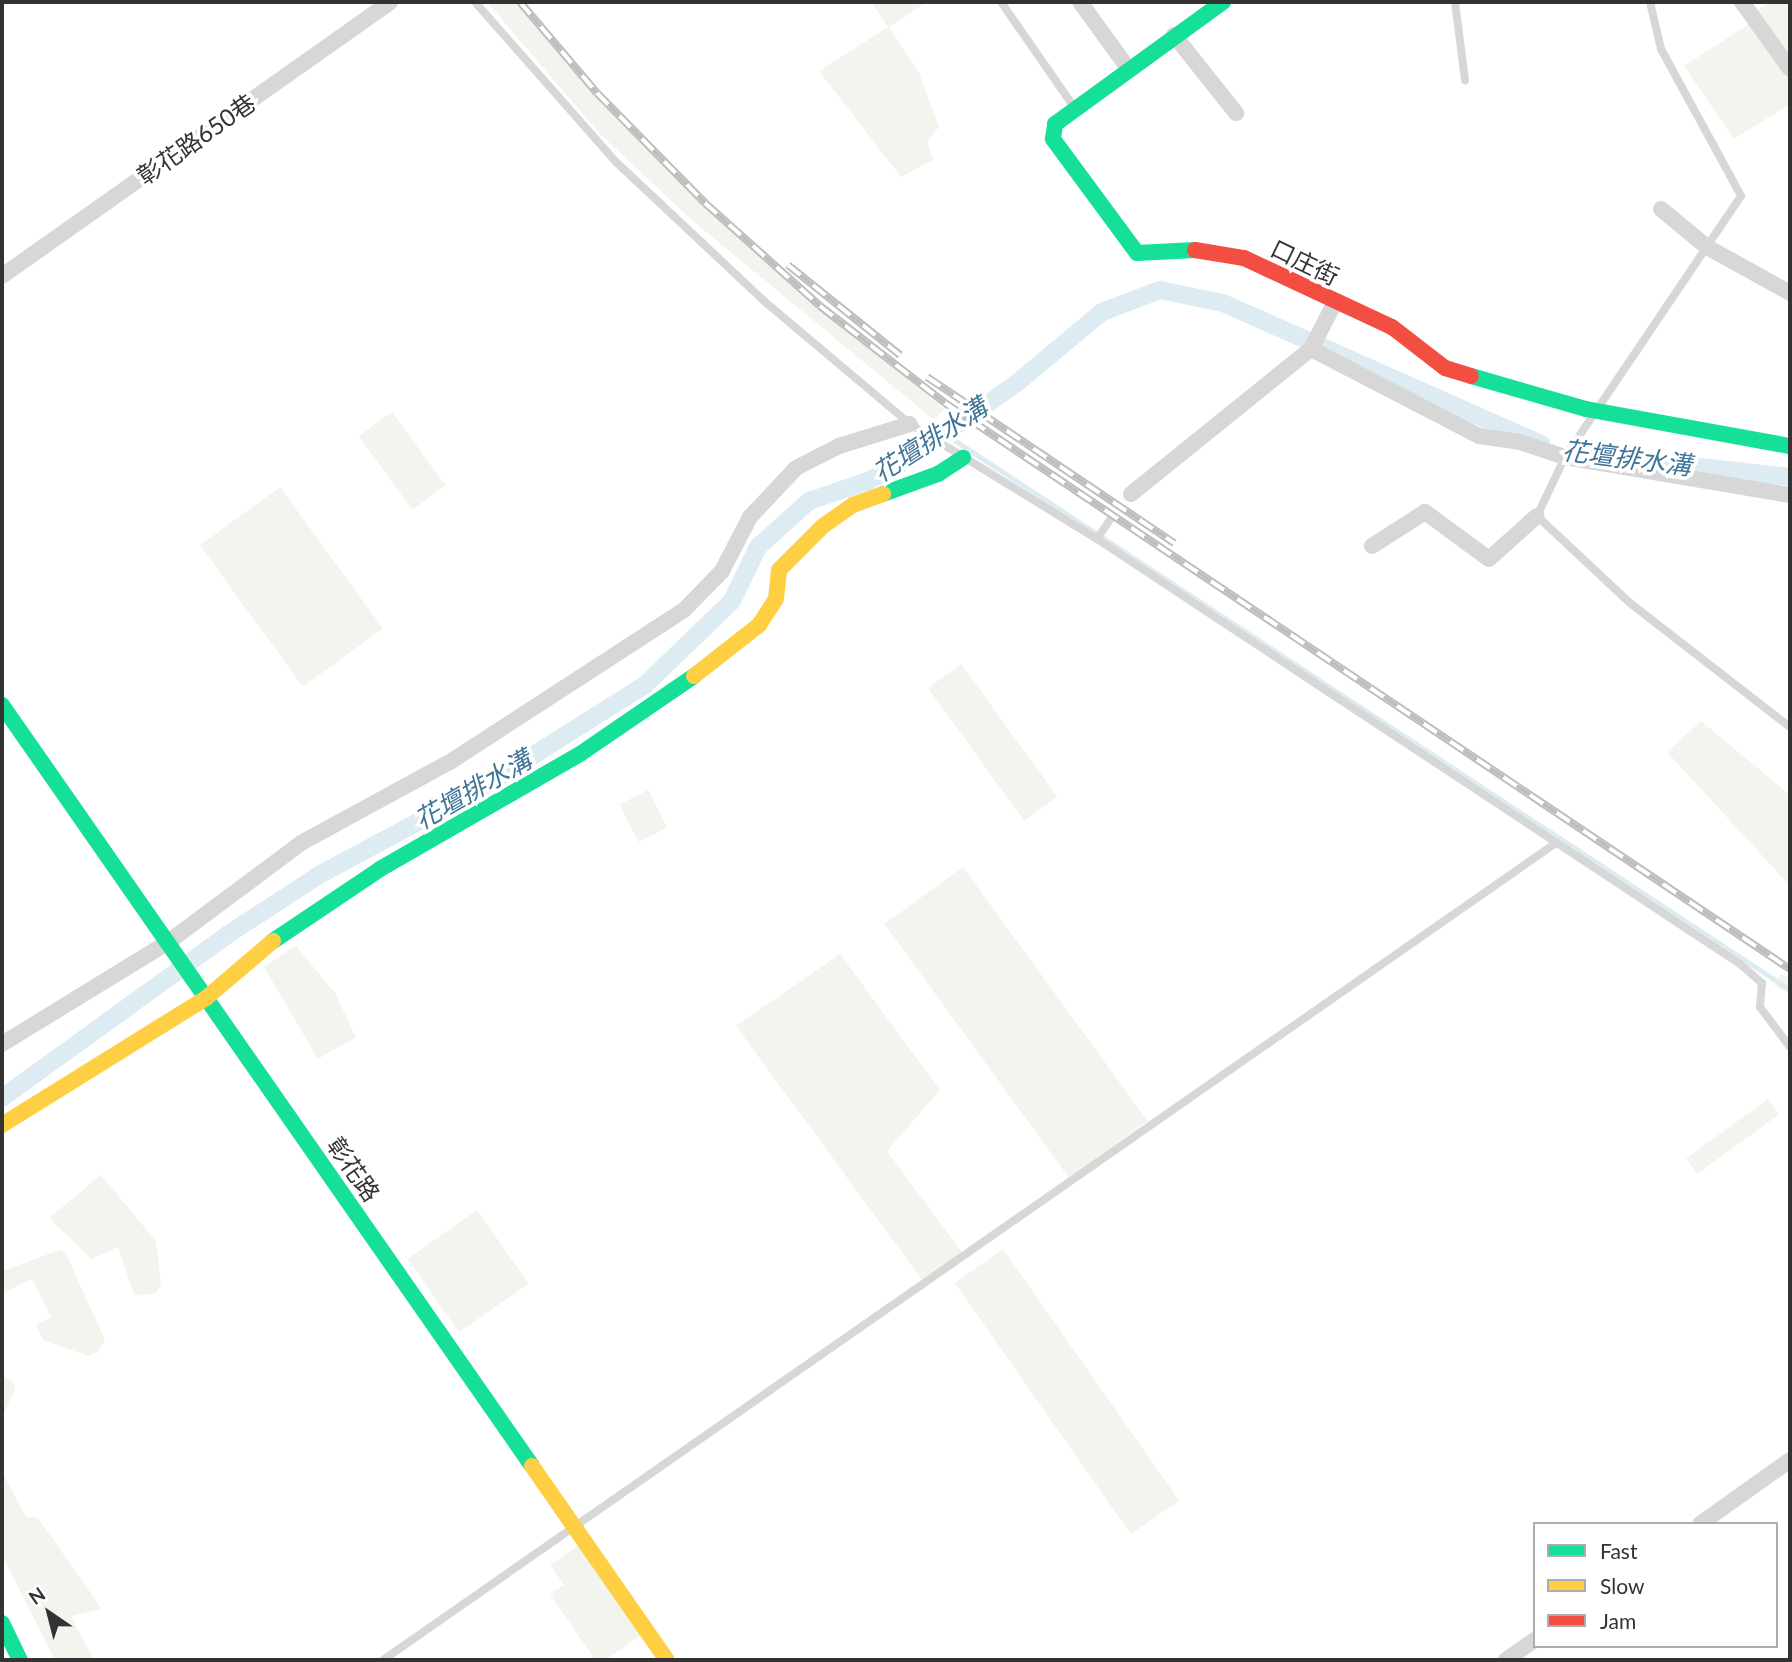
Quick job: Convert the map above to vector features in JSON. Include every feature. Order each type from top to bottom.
[{"type":"main road","name":"口庄街","points":[[1222,2],[1074,107],[1055,124],[1053,139],[1137,253],[1195,250],[1244,258],[1333,307],[1392,327],[1445,368],[1598,411],[1788,440]]},
{"type":"main road","points":[[2,1125],[206,998],[289,928],[380,869],[580,754],[735,647],[759,625],[776,599],[779,570],[824,526],[853,505],[938,474],[957,454]]},
{"type":"main road","name":"彰花路","points":[[2,705],[667,1660]]},
{"type":"main road","points":[[2,1623],[20,1660]]},
{"type":"street","name":"彰花路650巷","points":[[2,276],[390,2]]},
{"type":"street","points":[[1080,2],[1128,68]]},
{"type":"street","points":[[1742,2],[1790,69]]},
{"type":"street","points":[[1174,36],[1236,113]]},
{"type":"street","points":[[1661,209],[1707,247],[1790,293]]},
{"type":"street","points":[[1131,494],[1313,345],[1333,307]]},
{"type":"street","points":[[1313,345],[1479,436],[1520,442],[1565,457],[1790,495]]},
{"type":"street","points":[[2,1044],[171,947],[301,843],[453,760],[684,610],[722,571],[750,517],[796,468],[839,446],[913,426]]},
{"type":"street","points":[[1372,546],[1425,512],[1489,559],[1537,516]]},
{"type":"street","points":[[1703,1522],[1790,1460]]},
{"type":"street","points":[[1507,1660],[1533,1641]]},
{"type":"lane","points":[[475,2],[615,161],[764,301],[913,426],[1097,540],[1748,970],[1762,983],[1760,1006],[1790,1047]]},
{"type":"lane","points":[[1001,2],[1074,107]]},
{"type":"lane","points":[[1455,2],[1465,80]]},
{"type":"lane","points":[[1650,2],[1661,48],[1741,196],[1565,457],[1537,516],[1630,603],[1790,727]]},
{"type":"lane","points":[[1097,540],[1112,517]]},
{"type":"lane","points":[[383,1660],[1556,843]]},
{"type":"shaded area","points":[[487,2],[516,2],[617,118],[695,196],[790,282],[944,409],[934,420],[694,222],[600,134]]},
{"type":"shaded area","points":[[871,2],[927,2],[889,27],[919,73],[939,127],[927,141],[933,160],[901,177],[819,71],[888,27]]},
{"type":"shaded area","points":[[1769,2],[1790,2],[1790,104],[1734,139],[1684,66],[1760,17],[1756,11]]},
{"type":"shaded area","points":[[392,412],[445,486],[412,510],[359,436]]},
{"type":"shaded area","points":[[280,487],[383,629],[303,687],[200,545]]},
{"type":"shaded area","points":[[961,664],[1057,797],[1024,821],[928,688]]},
{"type":"shaded area","points":[[1701,721],[1790,795],[1790,886],[1667,752]]},
{"type":"shaded area","points":[[648,790],[667,827],[639,842],[619,805]]},
{"type":"shaded area","points":[[963,867],[1148,1121],[1069,1178],[885,924]]},
{"type":"shaded area","points":[[296,946],[335,993],[356,1037],[318,1059],[264,967]]},
{"type":"shaded area","points":[[840,954],[940,1090],[887,1151],[962,1252],[922,1280],[736,1026]]},
{"type":"shaded area","points":[[1781,973],[1790,979],[1790,994],[1774,985]]},
{"type":"shaded area","points":[[1768,1099],[1779,1114],[1697,1174],[1686,1158]]},
{"type":"shaded area","points":[[101,1175],[156,1241],[161,1284],[155,1294],[134,1295],[118,1247],[91,1259],[49,1218]]},
{"type":"shaded area","points":[[477,1210],[529,1284],[459,1332],[407,1259]]},
{"type":"shaded area","points":[[1003,1249],[1179,1500],[1131,1534],[955,1283]]},
{"type":"shaded area","points":[[60,1250],[66,1254],[105,1340],[98,1352],[88,1356],[43,1340],[36,1325],[51,1317],[32,1279],[2,1293],[2,1271]]},
{"type":"shaded area","points":[[2,1374],[16,1386],[2,1418]]},
{"type":"shaded area","points":[[2,1472],[26,1517],[38,1518],[102,1609],[71,1616],[94,1660],[55,1660],[2,1555]]},
{"type":"shaded area","points":[[579,1545],[646,1632],[605,1660],[595,1660],[550,1594],[564,1585],[550,1565]]},
{"type":"waterway","name":"花壇排水溝","points":[[2,1098],[227,935],[319,875],[483,787],[645,685],[732,601],[758,547],[809,501],[868,481],[908,460],[1018,382],[1102,312],[1160,290],[1223,303],[1541,444]]},
{"type":"waterway","points":[[945,434],[1790,990]]},
{"type":"waterway","name":"花壇排水溝","points":[[1592,455],[1790,477]]},
{"type":"railway","points":[[520,2],[597,93],[705,203],[820,306],[945,403],[1790,969]]},
{"type":"railway","points":[[788,265],[900,355]]},
{"type":"railway","points":[[927,377],[1174,543]]},
{"type":"traffic: fast","points":[[1195,250],[1137,253],[1053,139],[1055,124],[1223,2]]},
{"type":"traffic: fast","points":[[1471,376],[1586,409],[1790,446]]},
{"type":"traffic: fast","points":[[883,494],[938,474],[963,458]]},
{"type":"traffic: fast","points":[[273,941],[380,869],[580,754],[694,676]]},
{"type":"traffic: fast","points":[[2,705],[532,1466]]},
{"type":"traffic: fast","points":[[2,1623],[20,1660]]},
{"type":"traffic: slow","points":[[694,676],[759,625],[776,599],[779,570],[823,526],[853,505],[883,494]]},
{"type":"traffic: slow","points":[[2,1125],[206,998],[273,941]]},
{"type":"traffic: slow","points":[[532,1466],[667,1660]]},
{"type":"traffic: jam","points":[[1195,250],[1244,258],[1392,327],[1445,368],[1471,376]]}]
